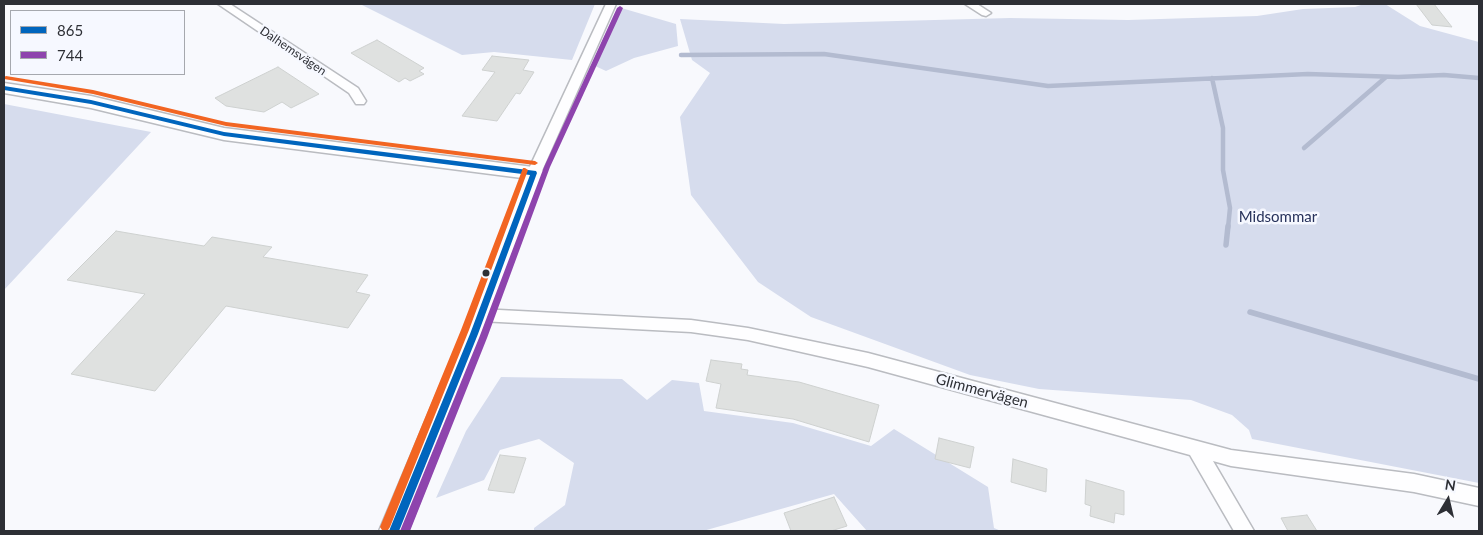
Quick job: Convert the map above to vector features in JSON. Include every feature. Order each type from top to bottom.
[{"type":"main road","points":[[4,88],[91,102],[224,134],[534,173],[394,531]]},
{"type":"street","name":"Dalhemsvägen","points":[[223,4],[354,91],[360,101]]},
{"type":"street","points":[[534,173],[611,4]]},
{"type":"street","points":[[970,4],[986,13]]},
{"type":"street","name":"Glimmervägen","points":[[480,315],[691,326],[748,334],[868,360],[1231,458],[1414,482],[1479,497]]},
{"type":"street","points":[[1196,449],[1244,531]]},
{"type":"green space","points":[[360,4],[595,4],[572,60],[494,52],[462,55]]},
{"type":"green space","name":"Midsommar","points":[[1364,4],[1385,4],[1420,26],[1479,42],[1479,483],[1252,439],[1249,430],[1232,415],[1191,400],[1039,389],[970,375],[811,317],[758,282],[691,195],[680,117],[710,73],[692,60],[680,19],[784,24],[1010,18],[1128,20],[1257,16],[1303,9],[1355,7]]},
{"type":"green space","points":[[618,7],[676,24],[678,46],[634,58],[606,71],[593,65]]},
{"type":"green space","points":[[4,104],[151,132],[4,290]]},
{"type":"green space","points":[[501,377],[622,379],[647,400],[672,380],[699,383],[704,411],[793,423],[871,446],[894,429],[988,487],[994,528],[1001,531],[867,531],[834,494],[703,531],[534,531],[534,528],[565,505],[574,463],[539,439],[500,450],[484,480],[436,498],[466,431]]},
{"type":"building","points":[[1416,4],[1434,4],[1452,27],[1432,25]]},
{"type":"building","points":[[377,40],[424,68],[419,71],[424,74],[410,81],[405,78],[399,82],[351,53]]},
{"type":"building","points":[[492,56],[529,60],[523,70],[534,72],[520,94],[516,93],[497,121],[462,116],[495,72],[482,70]]},
{"type":"building","points":[[278,67],[319,94],[291,108],[282,102],[264,112],[226,106],[215,98]]},
{"type":"building","points":[[116,231],[204,246],[212,237],[272,247],[263,257],[368,275],[356,292],[370,295],[348,328],[226,306],[155,391],[71,374],[145,294],[67,280]]},
{"type":"building","points":[[711,360],[742,364],[741,369],[748,370],[747,375],[799,382],[879,405],[869,442],[793,419],[716,408],[721,384],[706,381]]},
{"type":"building","points":[[939,438],[974,447],[970,468],[935,459]]},
{"type":"building","points":[[500,455],[526,458],[514,493],[488,490]]},
{"type":"building","points":[[1013,459],[1047,469],[1046,492],[1011,482]]},
{"type":"building","points":[[1086,480],[1124,491],[1124,515],[1115,513],[1114,523],[1090,516],[1091,506],[1085,504]]},
{"type":"building","points":[[834,497],[847,526],[831,531],[791,531],[784,513]]},
{"type":"building","points":[[1307,515],[1317,531],[1288,531],[1281,518]]},
{"type":"waterway","points":[[681,55],[824,54],[1048,86],[1212,78]]},
{"type":"waterway","points":[[1212,78],[1308,74],[1398,77],[1444,75],[1479,78]]},
{"type":"waterway","points":[[1304,148],[1386,77]]},
{"type":"waterway","points":[[1212,78],[1223,128],[1223,170],[1230,208],[1228,228]]},
{"type":"waterway","points":[[1226,245],[1228,226]]},
{"type":"waterway","points":[[1250,312],[1479,379]]},
{"type":"transit line","name":"744","points":[[405,531],[483,338],[547,167],[620,8]]},
{"type":"transit line","points":[[6,78],[93,92],[226,124],[535,163]]},
{"type":"transit line","name":"865","points":[[4,88],[91,102],[224,134],[534,173]]},
{"type":"transit line","points":[[385,527],[465,330],[525,170]]},
{"type":"transit line","name":"865","points":[[394,531],[474,334],[534,173]]}]
